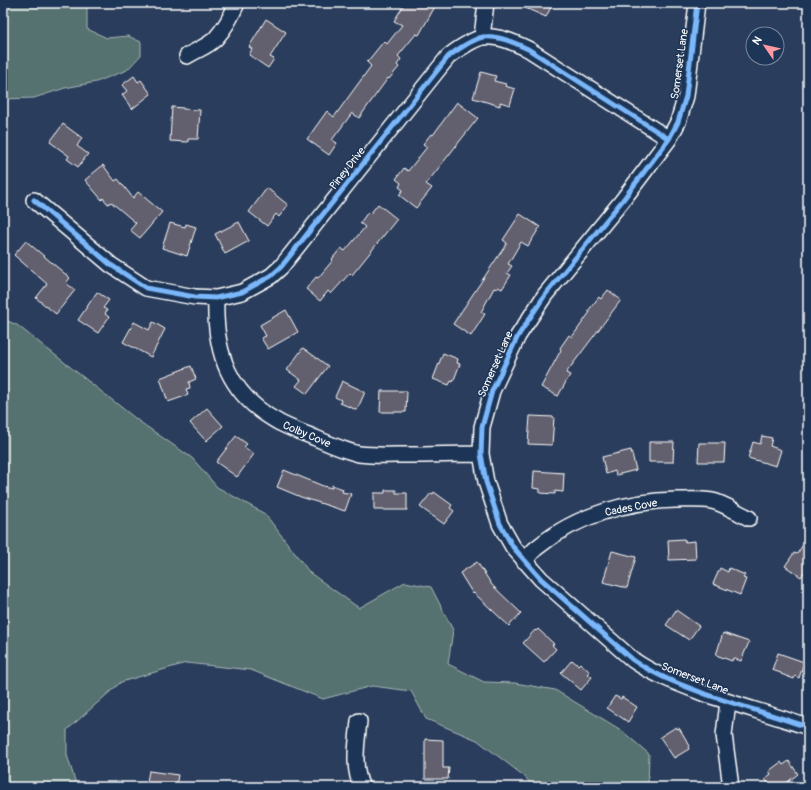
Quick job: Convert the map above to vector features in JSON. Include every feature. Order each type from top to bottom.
[{"type":"street","points":[[187,56],[216,38],[230,17],[237,3]]},
{"type":"street","points":[[486,3],[482,37],[499,38],[528,49],[669,139]]},
{"type":"street","name":"Somerset Lane","points":[[697,3],[686,96],[678,122],[669,139],[622,201],[545,295],[518,336],[492,391],[482,427],[481,454],[491,500],[500,524],[513,547],[541,580],[642,666],[674,682],[728,702],[808,726]]},
{"type":"street","name":"Piney Drive","points":[[34,200],[111,265],[146,288],[195,297],[216,298],[242,292],[271,276],[281,267],[448,57],[457,50],[482,37]]},
{"type":"street","name":"Colby Cove","points":[[216,298],[218,339],[226,366],[235,384],[244,395],[276,421],[344,450],[360,454],[378,456],[481,454]]},
{"type":"street","name":"Cades Cove","points":[[524,561],[538,546],[556,534],[591,516],[626,506],[666,500],[714,501],[748,518]]},
{"type":"street","points":[[728,702],[724,735],[731,787]]},
{"type":"street","points":[[359,721],[356,759],[359,782],[362,787]]},
{"type":"green space","points":[[3,3],[87,3],[87,29],[107,38],[128,36],[141,42],[141,55],[127,70],[96,82],[65,88],[34,98],[3,99]]},
{"type":"green space","points":[[3,319],[17,325],[140,422],[192,458],[217,487],[265,514],[310,573],[359,608],[405,582],[431,587],[453,630],[448,664],[484,682],[515,683],[555,690],[621,730],[649,754],[648,787],[534,787],[524,776],[477,740],[426,719],[411,691],[372,686],[323,699],[251,670],[186,663],[121,682],[67,730],[67,755],[77,787],[3,787]]},
{"type":"building","points":[[405,3],[437,3],[419,35],[416,34],[398,56],[401,59],[397,65],[399,67],[389,79],[388,78],[359,118],[352,113],[332,140],[337,143],[329,155],[307,139],[327,111],[334,117],[371,66],[367,62],[384,41],[387,44],[402,25],[394,21]]},
{"type":"building","points":[[514,3],[553,3],[546,17]]},
{"type":"building","points":[[266,19],[286,32],[270,57],[274,59],[268,68],[249,55],[252,49],[249,47]]},
{"type":"building","points":[[481,72],[496,76],[494,81],[506,84],[505,86],[515,89],[510,105],[500,102],[500,106],[473,98]]},
{"type":"building","points":[[134,76],[138,82],[141,80],[151,94],[132,109],[122,95],[127,91],[122,85]]},
{"type":"building","points":[[457,102],[478,118],[426,184],[432,188],[416,208],[399,195],[403,190],[399,187],[401,183],[396,179],[404,168],[408,171],[427,147],[423,144],[431,134],[433,135]]},
{"type":"building","points":[[172,107],[200,110],[198,139],[188,139],[188,142],[170,141]]},
{"type":"building","points":[[63,124],[82,138],[77,146],[88,154],[78,167],[67,159],[69,156],[50,142]]},
{"type":"building","points":[[103,165],[115,181],[118,179],[133,198],[138,192],[162,212],[140,238],[130,230],[136,223],[111,202],[108,204],[103,198],[102,200],[85,180]]},
{"type":"building","points":[[267,188],[288,205],[279,217],[276,214],[267,226],[249,212]]},
{"type":"building","points":[[378,204],[397,219],[352,275],[350,273],[331,294],[328,291],[320,301],[306,289],[316,277],[318,278],[341,248],[345,251],[365,227],[360,223],[368,212],[370,214]]},
{"type":"building","points":[[520,214],[540,227],[528,246],[521,242],[508,264],[512,266],[507,273],[511,275],[502,289],[498,287],[497,289],[494,288],[481,312],[485,314],[471,336],[453,324],[507,243],[503,240]]},
{"type":"building","points":[[239,222],[249,241],[225,254],[215,234]]},
{"type":"building","points":[[170,223],[185,227],[186,224],[196,227],[187,256],[162,248]]},
{"type":"building","points":[[26,241],[70,278],[66,283],[75,290],[56,314],[36,298],[47,284],[14,255]]},
{"type":"building","points":[[608,290],[621,300],[566,373],[570,375],[558,396],[541,387],[561,350],[560,348],[569,335],[572,337],[590,312],[588,311],[599,297],[601,299]]},
{"type":"building","points":[[97,292],[109,300],[103,308],[107,310],[105,314],[109,317],[98,333],[78,320]]},
{"type":"building","points":[[286,310],[298,332],[268,349],[261,338],[266,336],[260,325]]},
{"type":"building","points":[[134,322],[149,330],[153,322],[165,329],[151,357],[123,342]]},
{"type":"building","points":[[303,348],[328,366],[307,394],[296,386],[301,380],[287,370]]},
{"type":"building","points":[[443,353],[458,359],[457,363],[460,364],[453,382],[451,381],[449,385],[433,379]]},
{"type":"building","points":[[191,366],[196,379],[189,382],[190,388],[186,389],[188,395],[168,402],[160,378]]},
{"type":"building","points":[[342,381],[365,392],[357,410],[340,403],[341,400],[335,397]]},
{"type":"building","points":[[381,391],[407,391],[406,412],[380,412]]},
{"type":"building","points":[[207,408],[223,426],[206,441],[190,423]]},
{"type":"building","points":[[530,416],[554,417],[552,445],[528,444]]},
{"type":"building","points":[[236,436],[247,444],[244,447],[254,454],[237,477],[216,462]]},
{"type":"building","points":[[762,436],[772,438],[770,446],[781,450],[776,466],[748,458],[753,442],[760,444]]},
{"type":"building","points":[[649,442],[674,442],[673,462],[649,462]]},
{"type":"building","points":[[699,443],[725,443],[724,462],[698,462]]},
{"type":"building","points":[[631,450],[636,470],[616,475],[615,471],[606,474],[602,457]]},
{"type":"building","points":[[284,470],[323,486],[332,488],[332,485],[343,489],[342,492],[351,494],[345,511],[301,497],[277,487]]},
{"type":"building","points":[[534,471],[564,473],[563,492],[555,491],[555,494],[540,493],[540,489],[533,488]]},
{"type":"building","points":[[385,490],[396,490],[396,493],[407,493],[407,510],[374,510],[374,493],[385,493]]},
{"type":"building","points":[[434,492],[452,505],[450,508],[454,511],[444,524],[420,507],[431,493],[433,494]]},
{"type":"building","points":[[808,537],[808,566],[801,577],[785,566],[794,553],[797,554]]},
{"type":"building","points":[[684,539],[685,542],[695,541],[696,559],[669,560],[668,540]]},
{"type":"building","points":[[612,551],[636,557],[627,588],[603,582]]},
{"type":"building","points":[[477,562],[492,585],[521,613],[509,626],[474,593],[473,594],[460,573]]},
{"type":"building","points":[[720,568],[728,572],[729,568],[745,575],[743,578],[746,579],[740,595],[713,584]]},
{"type":"building","points":[[676,610],[699,626],[689,640],[666,625]]},
{"type":"building","points":[[538,629],[554,644],[552,645],[556,649],[544,662],[523,643],[535,630],[536,631]]},
{"type":"building","points":[[723,633],[749,642],[741,661],[733,658],[732,661],[716,655]]},
{"type":"building","points":[[778,653],[804,662],[799,678],[795,676],[794,679],[772,670]]},
{"type":"building","points":[[572,660],[578,665],[580,663],[590,672],[588,674],[592,677],[581,690],[561,673]]},
{"type":"building","points":[[615,696],[621,699],[622,697],[637,707],[628,722],[607,708]]},
{"type":"building","points":[[676,727],[677,729],[679,728],[690,746],[688,747],[689,749],[674,758],[660,737]]},
{"type":"building","points":[[425,739],[443,740],[443,768],[449,768],[448,779],[425,779]]},
{"type":"building","points":[[789,761],[798,774],[781,787],[771,787],[765,779],[771,774],[769,771],[781,762],[783,765]]},
{"type":"building","points":[[149,771],[178,775],[176,787],[146,787]]},
{"type":"cycle path","points":[[697,3],[686,96],[678,122],[669,139],[622,201],[545,295],[518,336],[492,391],[482,427],[481,454],[486,482],[500,524],[513,547],[541,579],[633,660],[679,684],[720,699],[808,727]]},
{"type":"cycle path","points":[[34,200],[111,265],[146,288],[195,297],[216,298],[242,292],[271,276],[281,267],[448,57],[469,43],[483,37],[500,38],[528,49],[669,139]]}]
